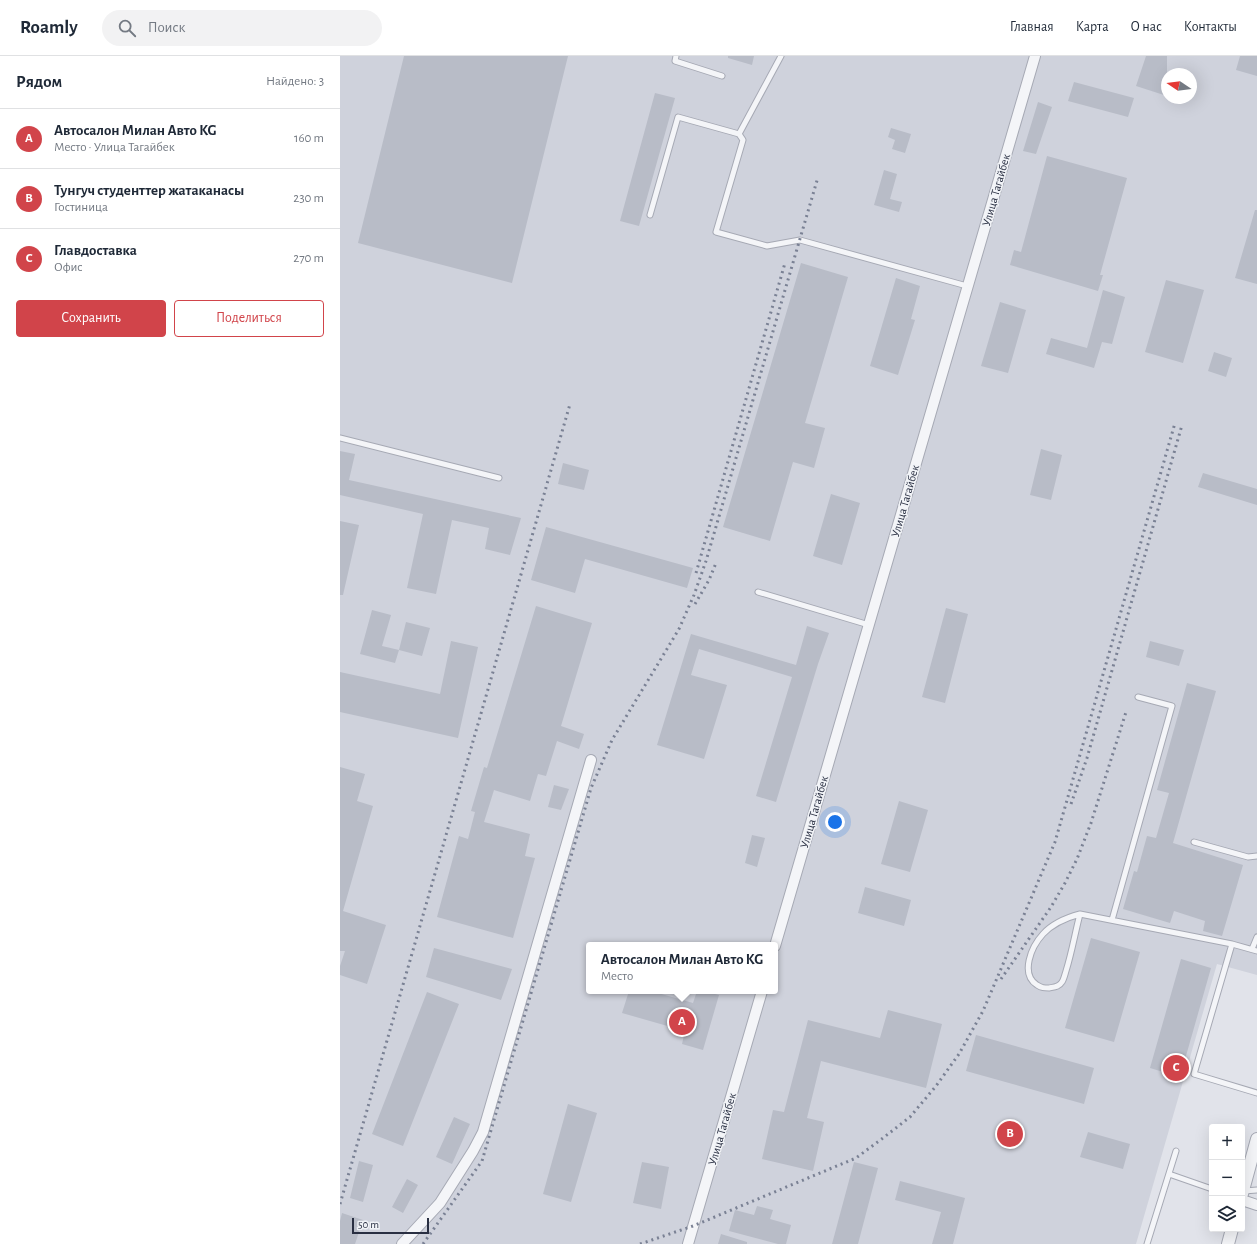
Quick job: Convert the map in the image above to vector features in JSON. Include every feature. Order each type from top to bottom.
[{"type":"street","name":"Улица Тагайбек","points":[[776,942],[1035,56]]},
{"type":"street","points":[[402,1244],[440,1203],[473,1151],[483,1132],[591,760]]},
{"type":"street","name":"Улица Тагайбек","points":[[688,1244],[761,994]]},
{"type":"street","points":[[1245,1184],[1257,1140]]},
{"type":"street","points":[[1244,1196],[1257,1205]]},
{"type":"street","points":[[1228,1244],[1231,1232]]},
{"type":"lane","points":[[676,56],[675,61],[722,76]]},
{"type":"lane","points":[[739,134],[781,56]]},
{"type":"lane","points":[[650,215],[678,117],[739,134],[743,140],[716,232],[767,246],[800,240],[967,286]]},
{"type":"lane","points":[[340,438],[499,478]]},
{"type":"lane","points":[[758,592],[869,625]]},
{"type":"lane","points":[[1112,920],[1172,706],[1138,698]]},
{"type":"lane","points":[[1194,842],[1248,857],[1257,856]]},
{"type":"lane","points":[[1080,914],[1071,955],[1063,982],[1056,987],[1042,988],[1031,981],[1028,970],[1030,957],[1036,944],[1043,934],[1062,919],[1080,914],[1232,944],[1254,950],[1257,937]]},
{"type":"lane","points":[[1232,944],[1194,1074],[1257,1092]]},
{"type":"lane","points":[[1147,1244],[1176,1151]]},
{"type":"lane","points":[[1169,1174],[1209,1188]]},
{"type":"lane","points":[[1245,1194],[1257,1190]]},
{"type":"shaded area","points":[[340,56],[1257,56],[1257,975],[1217,964],[1136,1244],[340,1244]]},
{"type":"building","points":[[404,56],[568,56],[512,283],[358,243]]},
{"type":"building","points":[[728,56],[754,56],[752,65],[728,58]]},
{"type":"building","points":[[1146,56],[1167,56],[1167,68],[1161,68],[1161,94],[1136,86]]},
{"type":"building","points":[[1240,56],[1257,56],[1257,76],[1236,70]]},
{"type":"building","points":[[1074,82],[1134,98],[1128,117],[1068,101]]},
{"type":"building","points":[[655,93],[675,98],[639,226],[620,221]]},
{"type":"building","points":[[1038,102],[1052,107],[1036,154],[1023,151]]},
{"type":"building","points":[[891,128],[911,134],[905,153],[892,149],[895,140],[888,137]]},
{"type":"building","points":[[1047,156],[1127,178],[1100,275],[1103,275],[1098,291],[1010,265],[1014,250],[1021,252]]},
{"type":"building","points":[[884,170],[897,174],[890,199],[902,202],[899,212],[874,205]]},
{"type":"building","points":[[1255,210],[1257,210],[1257,284],[1235,278]]},
{"type":"building","points":[[801,263],[848,277],[805,423],[825,428],[814,468],[793,462],[770,541],[723,527]]},
{"type":"building","points":[[896,278],[920,286],[911,319],[915,320],[898,375],[870,366]]},
{"type":"building","points":[[1166,280],[1204,290],[1183,363],[1145,352]]},
{"type":"building","points":[[1103,290],[1125,297],[1112,344],[1102,342],[1094,368],[1046,354],[1051,338],[1087,348]]},
{"type":"building","points":[[1000,302],[1026,310],[1008,373],[981,366]]},
{"type":"building","points":[[1214,352],[1232,358],[1226,377],[1208,371]]},
{"type":"building","points":[[1041,449],[1062,455],[1051,500],[1030,495]]},
{"type":"building","points":[[340,451],[355,454],[349,480],[521,518],[510,555],[485,549],[489,528],[452,520],[436,594],[407,588],[423,514],[340,495]]},
{"type":"building","points":[[563,463],[589,470],[584,490],[558,484]]},
{"type":"building","points":[[1203,473],[1257,489],[1257,505],[1198,487]]},
{"type":"building","points":[[831,494],[860,503],[842,565],[813,556]]},
{"type":"building","points":[[340,521],[359,525],[343,595],[340,595]]},
{"type":"building","points":[[546,527],[693,568],[687,588],[585,559],[575,593],[531,580]]},
{"type":"building","points":[[536,606],[592,623],[561,726],[584,734],[579,749],[557,741],[546,776],[538,774],[530,801],[494,790],[484,822],[530,834],[525,856],[535,858],[513,938],[437,917],[459,836],[468,839],[475,812],[471,811],[484,767],[487,768]]},
{"type":"building","points":[[946,608],[968,614],[945,703],[922,697]]},
{"type":"building","points":[[372,610],[391,615],[382,646],[399,650],[395,663],[360,654]]},
{"type":"building","points":[[406,622],[430,628],[422,656],[399,650]]},
{"type":"building","points":[[807,626],[829,633],[818,664],[776,802],[756,796],[792,677],[699,649],[691,675],[727,685],[704,759],[657,745],[691,634],[796,665]]},
{"type":"building","points":[[451,641],[478,647],[458,738],[340,712],[340,672],[440,694]]},
{"type":"building","points":[[1150,641],[1184,650],[1179,666],[1146,657]]},
{"type":"building","points":[[1187,683],[1216,691],[1173,843],[1243,865],[1222,936],[1203,931],[1205,921],[1174,911],[1170,923],[1123,909],[1134,871],[1137,872],[1147,836],[1156,838],[1169,793],[1157,790]]},
{"type":"building","points":[[340,767],[365,774],[357,801],[373,806],[343,911],[386,925],[367,984],[340,975],[340,966],[345,951],[340,951]]},
{"type":"building","points":[[554,785],[569,789],[561,810],[548,807]]},
{"type":"building","points":[[899,801],[928,810],[910,872],[881,864]]},
{"type":"building","points":[[752,835],[765,838],[757,867],[745,863]]},
{"type":"building","points":[[865,887],[911,900],[904,926],[858,913]]},
{"type":"building","points":[[1091,938],[1140,952],[1114,1042],[1065,1028]]},
{"type":"building","points":[[434,948],[512,969],[501,1000],[426,977]]},
{"type":"building","points":[[1181,959],[1211,968],[1180,1077],[1150,1068]]},
{"type":"building","points":[[427,992],[459,1004],[403,1146],[372,1134]]},
{"type":"building","points":[[628,994],[662,994],[693,1003],[696,994],[719,995],[703,1050],[682,1044],[685,1031],[622,1013]]},
{"type":"building","points":[[888,1010],[942,1024],[926,1088],[821,1061],[807,1118],[824,1122],[813,1171],[762,1159],[773,1110],[784,1112],[808,1020],[880,1038]]},
{"type":"building","points":[[976,1035],[1094,1068],[1084,1104],[966,1071]]},
{"type":"building","points":[[568,1104],[597,1113],[571,1202],[543,1194]]},
{"type":"building","points":[[454,1117],[470,1124],[452,1164],[436,1157]]},
{"type":"building","points":[[1088,1132],[1130,1144],[1123,1169],[1080,1157]]},
{"type":"building","points":[[359,1161],[373,1165],[363,1202],[350,1198]]},
{"type":"building","points":[[642,1162],[669,1167],[661,1209],[633,1203]]},
{"type":"building","points":[[854,1162],[878,1168],[858,1244],[832,1244]]},
{"type":"building","points":[[407,1179],[418,1185],[403,1213],[392,1207]]},
{"type":"building","points":[[900,1181],[965,1198],[953,1244],[932,1244],[941,1212],[895,1200]]},
{"type":"building","points":[[757,1206],[773,1210],[770,1219],[791,1225],[786,1244],[778,1244],[729,1231],[735,1210],[754,1215]]},
{"type":"building","points":[[342,1213],[363,1220],[355,1244],[340,1244],[340,1221]]},
{"type":"building","points":[[721,1234],[747,1242],[747,1244],[718,1244]]},
{"type":"railway","points":[[423,1244],[482,1161],[591,788],[612,740],[679,629],[694,595],[706,561],[818,177]]},
{"type":"railway","points":[[696,573],[785,263]]},
{"type":"railway","points":[[340,1204],[570,404]]},
{"type":"railway","points":[[640,1244],[693,1226],[856,1158],[910,1117],[936,1086],[959,1054],[983,1011],[1055,842],[1175,423]]},
{"type":"railway","points":[[1071,804],[1087,758],[1182,425]]},
{"type":"railway","points":[[695,604],[709,580],[716,563]]},
{"type":"railway","points":[[1001,979],[1051,907],[1077,859],[1091,823],[1126,712]]},
{"type":"place","name":"Автосалон Милан Авто KG","points":[[682,1022]]},
{"type":"place","name":"Главдоставка","points":[[1176,1068]]},
{"type":"place","name":"Тунгуч студенттер жатаканасы","points":[[1010,1134]]}]
